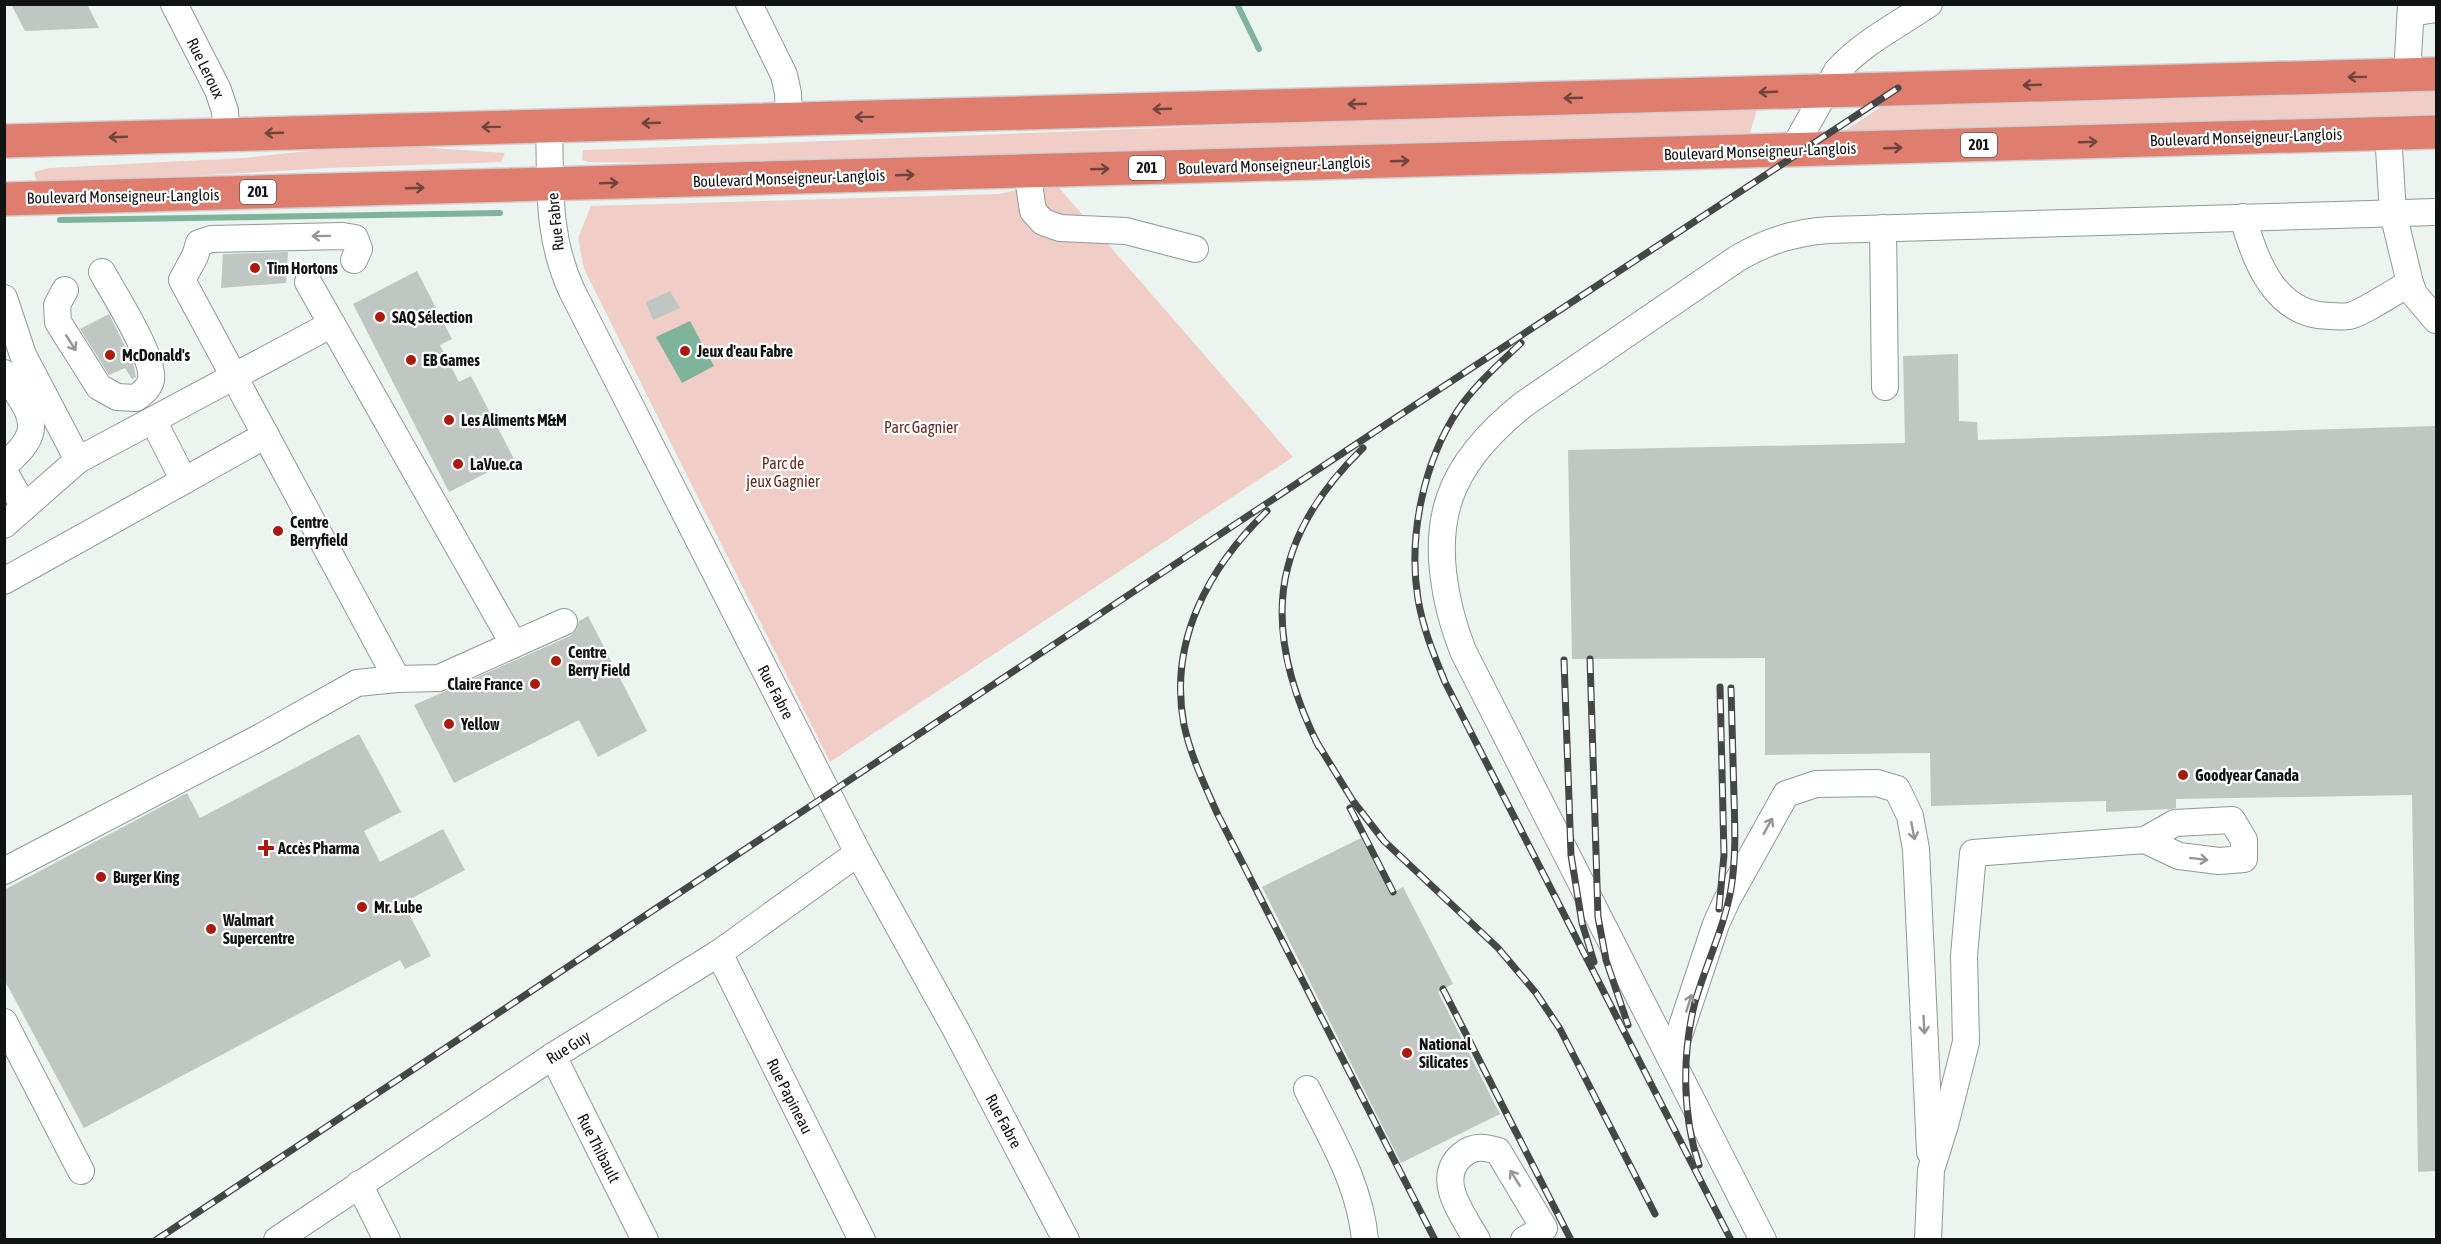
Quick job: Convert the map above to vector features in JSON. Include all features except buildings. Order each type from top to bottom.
[{"type":"highway","points":[[4,141],[2422,75]]},
{"type":"highway","name":"Boulevard Monseigneur-Langlois","points":[[4,199],[2436,132]]},
{"type":"street","name":"Rue Leroux","points":[[174,4],[218,90],[225,111],[226,134]]},
{"type":"street","points":[[749,4],[784,75],[788,93],[789,119]]},
{"type":"street","points":[[1792,151],[1837,71],[1853,55],[1929,4]]},
{"type":"street","points":[[2422,75],[2426,10]]},
{"type":"street","name":"Rue Fabre","points":[[549,125],[553,236],[562,270],[858,853],[956,1030],[1066,1239]]},
{"type":"street","points":[[2388,134],[2393,213],[2410,283],[2414,294],[2436,320]]},
{"type":"street","points":[[1027,171],[1033,211],[1043,222],[1060,228],[1126,231],[1195,249]]},
{"type":"street","points":[[1763,1239],[1462,651],[1446,590],[1443,541],[1450,496],[1472,457],[1500,423],[1524,404],[1738,258],[1758,246],[1795,234],[1883,228],[2436,212]]},
{"type":"street","points":[[2243,218],[2253,253],[2270,283],[2290,306],[2317,316],[2350,316],[2410,283]]},
{"type":"street","points":[[1883,228],[1885,387]]},
{"type":"street","points":[[354,260],[359,249],[355,238],[343,236],[211,239],[199,243],[182,280],[397,679]]},
{"type":"street","points":[[65,290],[57,305],[58,322],[99,387],[117,397],[136,398],[146,390],[151,379],[150,366],[139,338],[102,272]]},
{"type":"street","points":[[308,282],[513,643]]},
{"type":"street","points":[[4,298],[23,354],[78,460]]},
{"type":"street","points":[[4,525],[78,460],[332,324]]},
{"type":"street","points":[[4,373],[31,418],[31,428],[30,438],[24,447],[4,465]]},
{"type":"street","points":[[153,420],[184,481]]},
{"type":"street","points":[[4,581],[266,435]]},
{"type":"street","points":[[4,471],[24,507]]},
{"type":"street","points":[[4,871],[257,739],[357,683],[439,678],[564,622]]},
{"type":"street","points":[[1671,1059],[1710,938],[1727,900],[1786,794],[1816,784],[1877,783],[1897,789],[1910,816],[1916,849],[1931,1170],[1928,1239]]},
{"type":"street","points":[[1931,1170],[1966,1042],[1964,956],[1973,853],[2145,840]]},
{"type":"street","name":"Rue Guy","points":[[278,1239],[553,1056],[718,953],[858,853]]},
{"type":"street","name":"Rue Papineau","points":[[718,953],[862,1239]]},
{"type":"street","points":[[4,1022],[81,1171]]},
{"type":"street","name":"Rue Thibault","points":[[553,1056],[645,1239]]},
{"type":"street","points":[[1307,1089],[1354,1184],[1363,1214],[1365,1239]]},
{"type":"street","points":[[1477,1239],[1452,1195],[1450,1177],[1454,1163],[1467,1151],[1483,1146],[1498,1151],[1534,1234]]},
{"type":"street","points":[[358,1184],[387,1239]]},
{"type":"green space","points":[[2436,90],[2436,118],[1839,135],[1888,102]]},
{"type":"green space","points":[[1757,109],[1749,137],[669,163],[582,160],[583,150],[1575,112]]},
{"type":"green space","points":[[405,146],[505,153],[501,162],[328,168],[54,184],[37,183],[34,172],[50,168],[243,158],[338,148]]},
{"type":"green space","name":"Parc Gagnier","points":[[1054,182],[1293,457],[830,762],[584,269],[578,238],[591,206],[999,194]]},
{"type":"shaded area","name":"Jeux d'eau Fabre","points":[[690,321],[714,366],[682,383],[656,337]]},
{"type":"waterway","points":[[1237,4],[1259,49]]},
{"type":"waterway","points":[[60,220],[500,213]]},
{"type":"railway","points":[[156,1240],[1406,411],[1898,88]]},
{"type":"railway","points":[[1521,343],[1472,392],[1458,410],[1436,453],[1427,477],[1417,526],[1415,575],[1420,610],[1429,642],[1445,682],[1731,1240]]},
{"type":"railway","points":[[1319,747],[1300,705],[1288,664],[1282,626],[1284,588],[1292,552],[1308,517],[1331,483],[1363,448]]},
{"type":"railway","points":[[1267,511],[1227,556],[1198,608],[1188,635],[1182,664],[1181,694],[1184,725],[1194,760],[1218,815],[1435,1240]]},
{"type":"railway","points":[[1590,659],[1598,917],[1606,960],[1628,1025]]},
{"type":"railway","points":[[1564,660],[1571,855],[1582,923],[1594,962]]},
{"type":"railway","points":[[1719,909],[1724,855],[1720,687]]},
{"type":"railway","points":[[1699,1165],[1689,1126],[1686,1063],[1695,1002],[1724,918],[1733,878],[1735,832],[1731,688]]},
{"type":"railway","points":[[1316,741],[1353,801],[1384,841],[1498,948],[1536,993],[1560,1029],[1655,1214]]},
{"type":"railway","points":[[1350,808],[1393,892]]},
{"type":"railway","points":[[1443,989],[1571,1240]]},
{"type":"place","name":"Tim Hortons","points":[[255,268]]},
{"type":"place","name":"SAQ Sélection","points":[[380,317]]},
{"type":"place","name":"Jeux d'eau Fabre","points":[[685,351]]},
{"type":"place","name":"McDonald's","points":[[110,355]]},
{"type":"place","name":"EB Games","points":[[411,360]]},
{"type":"place","name":"Les Aliments M&M","points":[[449,420]]},
{"type":"place","name":"LaVue.ca","points":[[458,464]]},
{"type":"place","name":"Centre Berryfield","points":[[278,531]]},
{"type":"place","name":"Centre Berry Field","points":[[556,661]]},
{"type":"place","name":"Claire France","points":[[535,684]]},
{"type":"place","name":"Yellow","points":[[449,724]]},
{"type":"place","name":"Goodyear Canada","points":[[2183,775]]},
{"type":"place","name":"Accès Pharma","points":[[266,848]]},
{"type":"place","name":"Burger King","points":[[101,877]]},
{"type":"place","name":"Mr. Lube","points":[[362,907]]},
{"type":"place","name":"Walmart Supercentre","points":[[211,929]]},
{"type":"place","name":"National Silicates","points":[[1407,1053]]},
{"type":"park label","name":"Parc de jeux Gagnier","points":[[783,472]]}]
